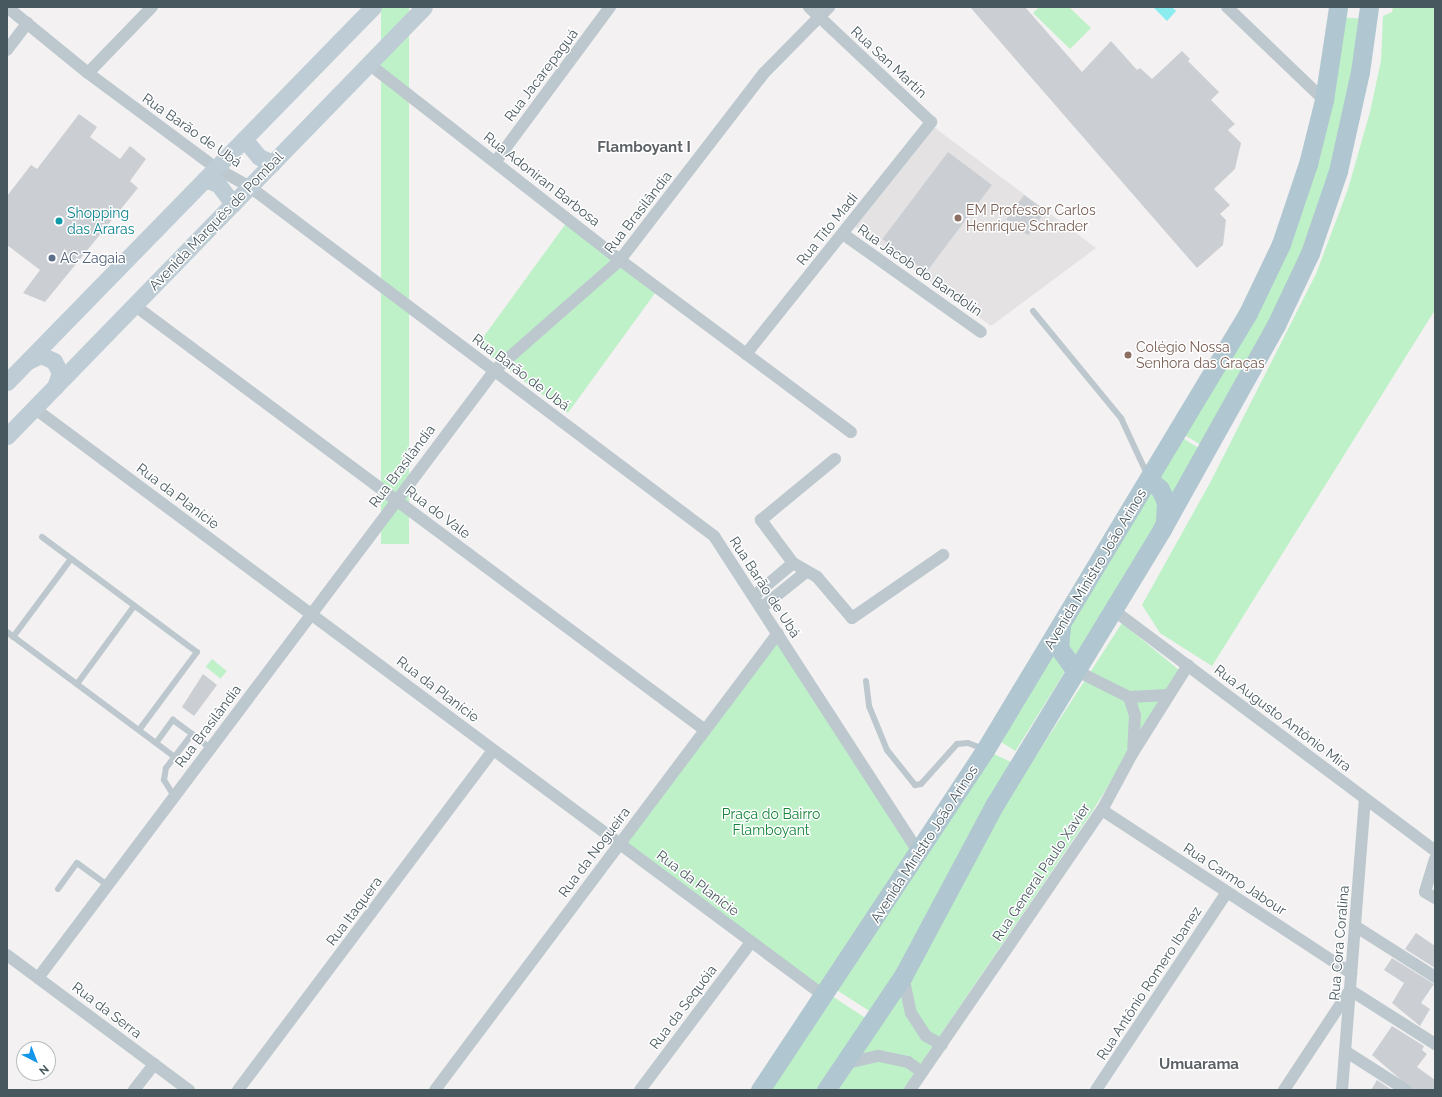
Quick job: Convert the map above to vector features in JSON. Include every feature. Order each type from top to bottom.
[{"type":"main road","points":[[7,382],[373,7]]},
{"type":"main road","name":"Avenida Marquês de Pombal","points":[[7,436],[424,7]]},
{"type":"main road","name":"Avenida Ministro João Arinos","points":[[760,1090],[919,853],[985,750],[1150,480],[1248,313],[1281,244],[1324,100],[1338,7]]},
{"type":"main road","points":[[826,1090],[903,976],[968,852],[1075,670],[1162,529],[1276,325],[1310,253],[1345,142],[1369,7]]},
{"type":"main road","points":[[244,139],[256,154],[272,163]]},
{"type":"main road","points":[[210,174],[233,204]]},
{"type":"main road","points":[[28,361],[41,355],[54,360],[60,373],[55,387]]},
{"type":"main road","points":[[7,424],[29,413]]},
{"type":"main road","points":[[1150,480],[1160,489],[1166,502],[1162,529]]},
{"type":"main road","points":[[1063,621],[1058,634],[1059,648],[1075,670]]},
{"type":"street","name":"Rua Barão de Ubá","points":[[7,7],[210,174],[250,187],[714,536],[919,853]]},
{"type":"street","points":[[88,73],[152,7]]},
{"type":"street","name":"Rua Jacarepaguá","points":[[496,161],[610,7]]},
{"type":"street","name":"Rua San Martín","points":[[809,7],[931,122]]},
{"type":"street","name":"Rua Brasilândia","points":[[38,978],[311,614],[395,499],[494,370],[620,260],[764,73],[829,7]]},
{"type":"street","points":[[1227,7],[1324,100]]},
{"type":"street","points":[[7,50],[27,23]]},
{"type":"street","name":"Rua Adoniran Barbosa","points":[[369,64],[496,161],[620,260],[851,432]]},
{"type":"street","name":"Rua Tito Madi","points":[[746,354],[931,122]]},
{"type":"street","name":"Rua Jacob do Bandolin","points":[[843,234],[980,332]]},
{"type":"street","name":"Rua do Vale","points":[[134,305],[705,730]]},
{"type":"street","name":"Rua da Planície","points":[[29,413],[311,614],[823,996]]},
{"type":"street","points":[[835,459],[761,520],[793,563],[806,572],[817,577],[852,618],[943,555]]},
{"type":"street","points":[[754,596],[793,563]]},
{"type":"street","points":[[761,608],[806,572]]},
{"type":"street","name":"Rua Augusto Antônio Mira","points":[[1112,609],[1435,851]]},
{"type":"street","name":"Rua da Nogueira","points":[[435,1090],[778,633]]},
{"type":"street","name":"Rua General Paulo Xavier","points":[[910,1090],[1102,810],[1132,754],[1188,665]]},
{"type":"street","points":[[1075,670],[1129,697],[1168,695]]},
{"type":"street","points":[[1129,697],[1135,715],[1132,754]]},
{"type":"street","name":"Rua Itaquera","points":[[238,1090],[493,750]]},
{"type":"street","name":"Rua Cora Coralina","points":[[1342,1090],[1365,799]]},
{"type":"street","name":"Rua Carmo Jabour","points":[[1102,810],[1351,973]]},
{"type":"street","points":[[1435,859],[1425,892],[1435,898]]},
{"type":"street","name":"Rua Antônio Romero Ibanez","points":[[1096,1090],[1227,892]]},
{"type":"street","points":[[1355,926],[1435,977]]},
{"type":"street","name":"Rua da Sequóia","points":[[640,1090],[751,942]]},
{"type":"street","name":"Rua da Serra","points":[[7,955],[189,1090]]},
{"type":"street","points":[[903,976],[911,1013],[926,1036],[942,1045]]},
{"type":"street","points":[[1284,1090],[1350,990],[1435,1044]]},
{"type":"street","points":[[1345,1051],[1406,1090]]},
{"type":"street","points":[[843,1064],[879,1056],[908,1062],[922,1072]]},
{"type":"street","points":[[134,1090],[154,1064]]},
{"type":"lane","points":[[1033,311],[1121,418],[1150,480]]},
{"type":"lane","points":[[42,537],[197,652],[139,730]]},
{"type":"lane","points":[[14,637],[71,559]]},
{"type":"lane","points":[[77,684],[134,606]]},
{"type":"lane","points":[[7,632],[175,757]]},
{"type":"lane","points":[[866,681],[869,706],[887,750],[915,785],[921,784],[957,744],[968,743],[985,750]]},
{"type":"lane","points":[[156,743],[173,720],[210,748]]},
{"type":"lane","points":[[174,796],[165,787],[163,773],[192,734]]},
{"type":"lane","points":[[58,889],[78,863],[107,885]]},
{"type":"shaded area","name":"EM Professor Carlos Henrique Schrader","points":[[931,125],[1096,248],[991,326],[854,226]]},
{"type":"green space","points":[[381,7],[409,7],[409,544],[381,544]]},
{"type":"green space","points":[[1039,7],[1069,7],[1091,28],[1070,49],[1033,13]]},
{"type":"green space","points":[[1393,7],[1435,7],[1435,310],[1212,666],[1160,633],[1142,605],[1211,481],[1316,274],[1348,189],[1370,112],[1381,61],[1383,16],[1392,12]]},
{"type":"green space","points":[[1340,17],[1365,19],[1323,212],[1206,448],[1183,434],[1286,244]]},
{"type":"green space","points":[[567,222],[658,288],[568,413],[476,347]]},
{"type":"green space","points":[[1181,437],[1203,451],[1015,751],[993,737]]},
{"type":"green space","points":[[1122,623],[1179,670],[1092,812],[903,1090],[835,1090],[999,813]]},
{"type":"green space","name":"Praça do Bairro Flamboyant","points":[[778,633],[919,853],[823,995],[619,844]]},
{"type":"green space","points":[[212,659],[227,671],[220,679],[206,667]]},
{"type":"green space","points":[[992,753],[1015,764],[874,1014],[832,987]]},
{"type":"green space","points":[[832,996],[867,1019],[817,1090],[771,1090]]},
{"type":"water","points":[[1172,7],[1176,11],[1167,21],[1154,8]]},
{"type":"building","points":[[970,7],[1025,7],[1082,72],[1111,41],[1137,70],[1140,68],[1152,79],[1182,51],[1190,59],[1188,61],[1219,92],[1211,100],[1235,124],[1228,130],[1241,143],[1235,169],[1214,189],[1230,205],[1220,214],[1226,220],[1223,245],[1197,268]]},
{"type":"building","name":"Shopping das Araras","points":[[79,114],[97,127],[90,137],[120,159],[130,146],[146,159],[130,181],[138,188],[45,302],[23,293],[40,270],[7,245],[7,196],[31,165],[37,169]]},
{"type":"building","points":[[948,152],[992,185],[926,272],[882,239]]},
{"type":"building","points":[[1024,195],[1046,211],[1028,235],[1006,219]]},
{"type":"building","points":[[203,674],[217,685],[194,716],[182,707]]},
{"type":"building","points":[[1416,933],[1435,946],[1435,968],[1405,949]]},
{"type":"building","points":[[1392,958],[1434,984],[1421,1003],[1430,1009],[1420,1026],[1392,1003],[1404,983],[1384,970]]},
{"type":"building","points":[[1392,1026],[1424,1046],[1422,1050],[1427,1054],[1417,1067],[1435,1080],[1435,1090],[1413,1090],[1372,1055]]},
{"type":"building","points":[[1377,1080],[1392,1090],[1371,1090]]},
{"type":"place","name":"EM Professor Carlos Henrique Schrader","points":[[958,218]]},
{"type":"place","name":"Shopping das Araras","points":[[59,221]]},
{"type":"place","name":"AC Zagaia","points":[[52,258]]},
{"type":"place","name":"Colégio Nossa Senhora das Graças","points":[[1128,355]]},
{"type":"district","name":"Flamboyant I","points":[[644,148]]},
{"type":"district","name":"Umuarama","points":[[1199,1065]]}]
